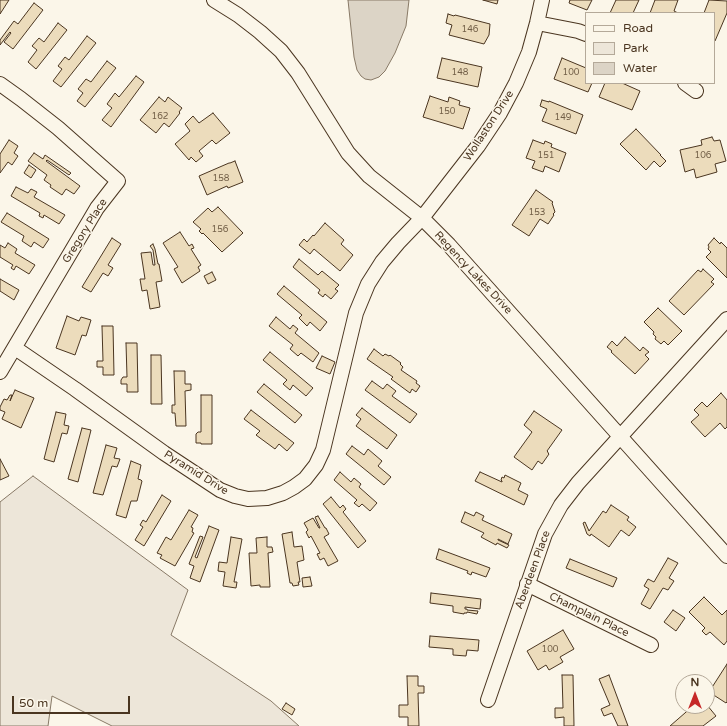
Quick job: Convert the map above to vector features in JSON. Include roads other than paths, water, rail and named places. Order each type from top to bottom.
[{"type":"street","name":"Regency Lakes Drive","points":[[214,0],[238,14],[281,51],[298,73],[348,154],[370,176],[422,218],[449,245],[727,556]]},
{"type":"street","name":"Wollaston Drive","points":[[422,218],[478,146],[500,113],[516,84],[529,52],[542,0]]},
{"type":"street","points":[[537,23],[585,34]]},
{"type":"street","name":"Gregory Place","points":[[0,84],[58,128],[118,181],[97,208],[0,372]]},
{"type":"street","name":"Pyramid Drive","points":[[15,348],[164,453],[220,490],[248,499],[267,498],[283,493],[305,479],[316,465],[322,450],[356,313],[368,284],[382,262],[422,218]]},
{"type":"street","points":[[621,436],[727,319]]},
{"type":"street","name":"Aberdeen Place","points":[[488,700],[545,534],[561,505],[578,483],[621,436]]},
{"type":"street","name":"Champlain Place","points":[[527,584],[651,645]]},
{"type":"water","points":[[348,0],[409,0],[406,26],[395,53],[385,71],[379,77],[371,80],[365,79],[357,70],[354,57]]}]
